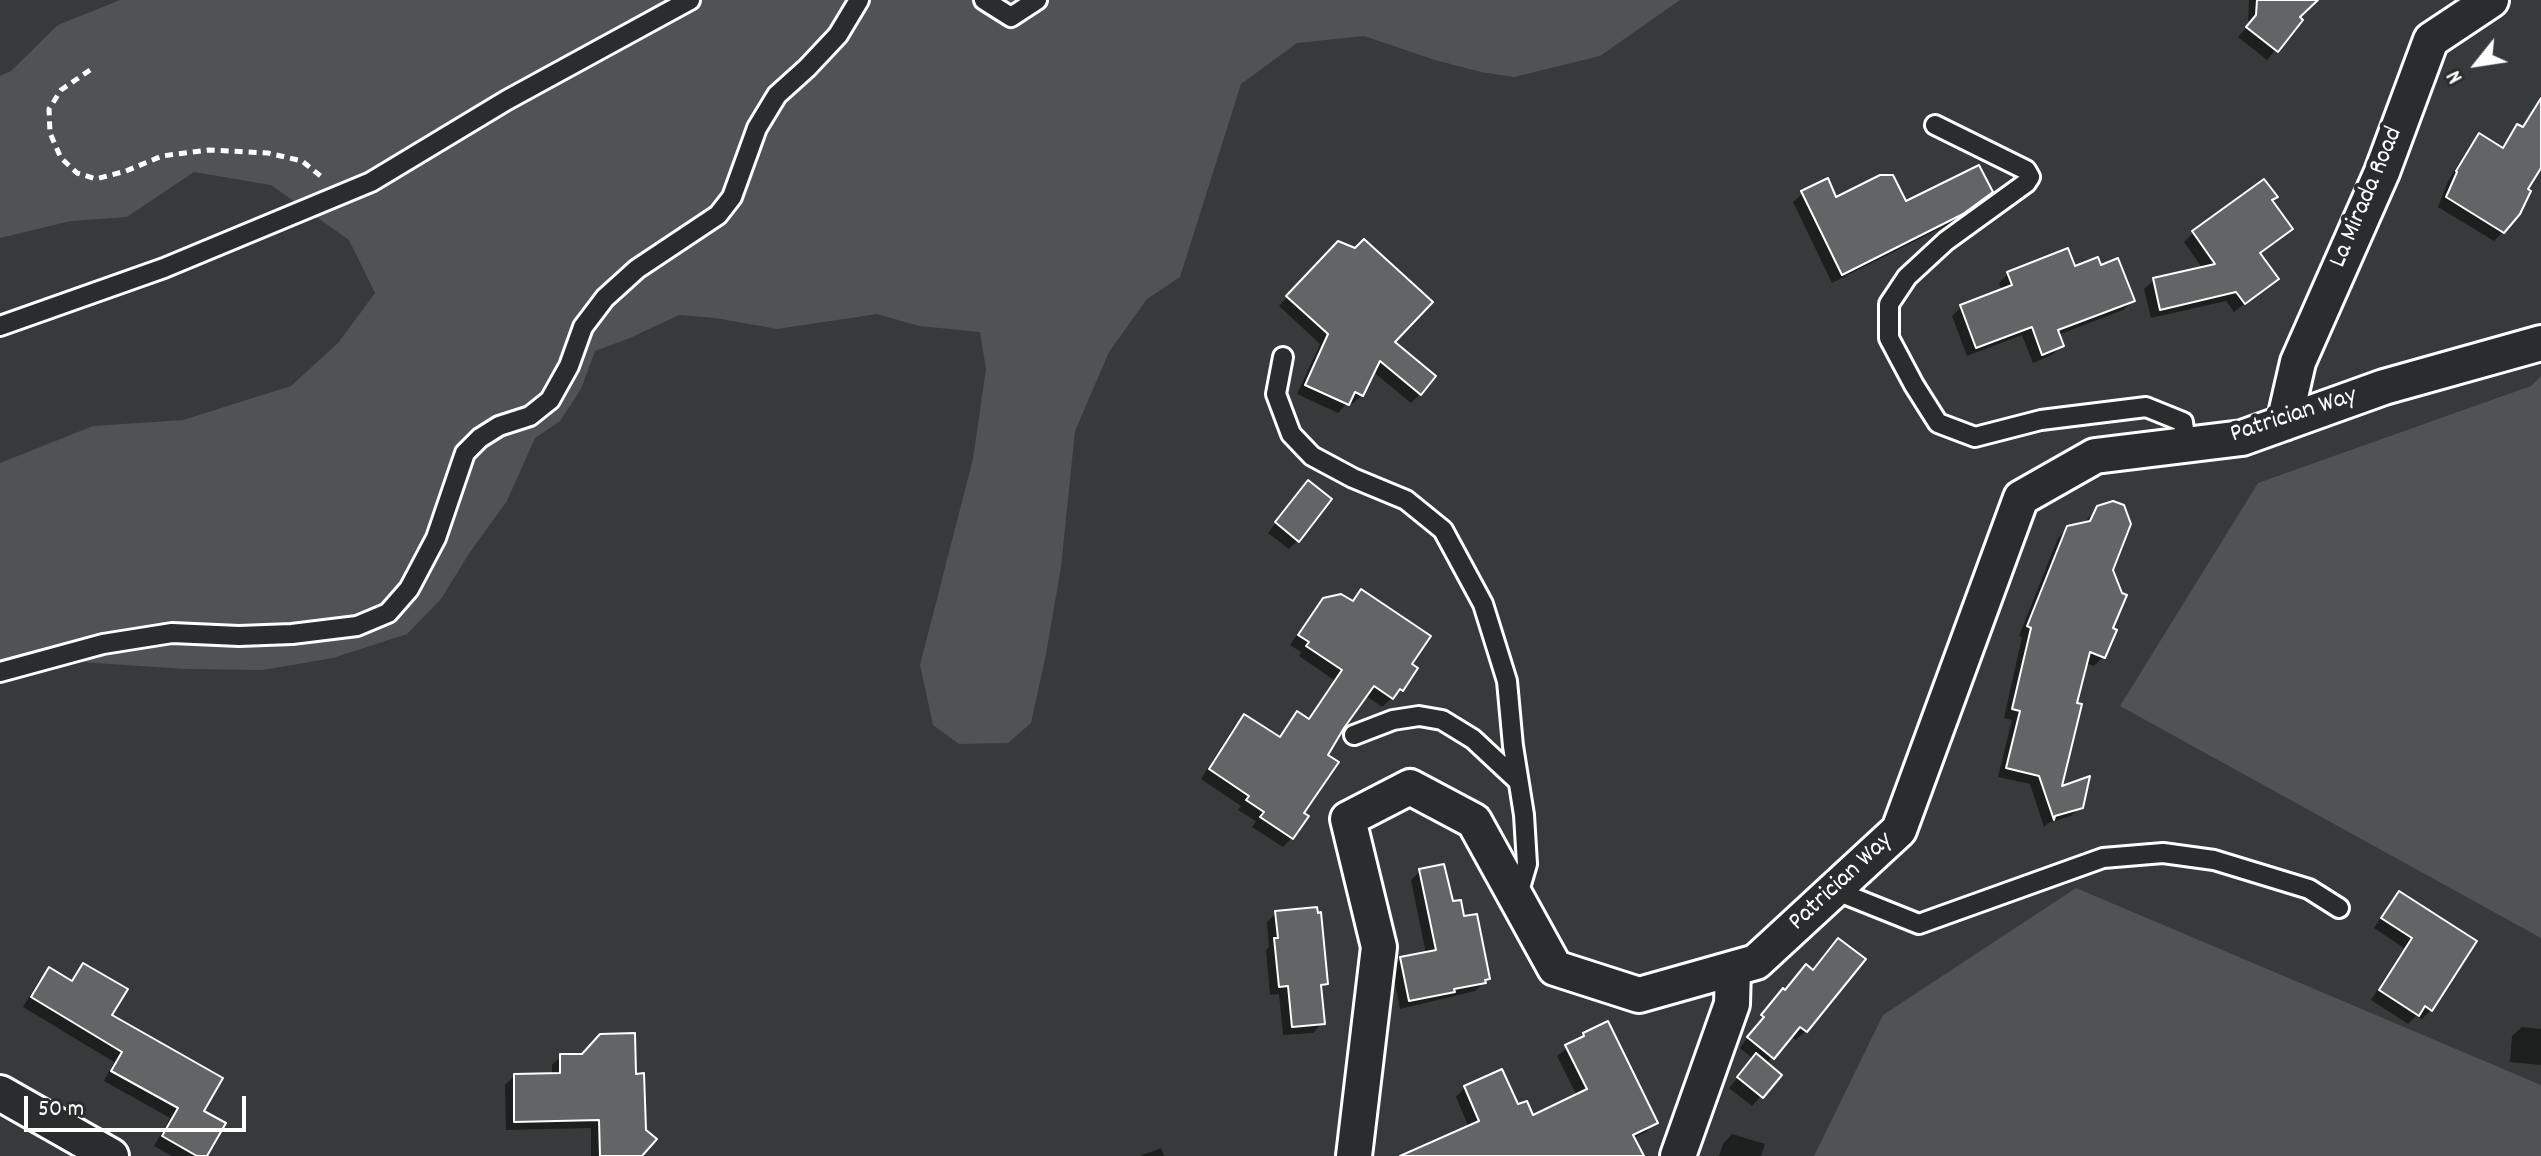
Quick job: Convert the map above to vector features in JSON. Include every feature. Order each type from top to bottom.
[{"type":"street","name":"La Mirada Road","points":[[2284,423],[2298,362],[2382,172],[2431,40],[2491,0]]},
{"type":"street","name":"Patrician Way","points":[[1354,1156],[1379,947],[1348,819],[1410,787],[1474,821],[1555,968],[1639,995],[1756,962],[1899,830],[2021,498],[2095,456],[2242,438],[2384,387],[2541,343]]},
{"type":"street","points":[[1678,1156],[1732,1004],[1733,969]]},
{"type":"street","points":[[0,1093],[111,1156]]},
{"type":"lane","points":[[0,326],[164,268],[371,182],[507,100],[690,0]]},
{"type":"lane","points":[[0,672],[103,644],[172,633],[239,636],[292,634],[357,626],[388,613],[409,589],[436,538],[465,453],[480,438],[499,426],[530,416],[550,400],[569,366],[583,327],[605,298],[637,269],[718,215],[732,197],[757,128],[777,95],[838,35],[859,0]]},
{"type":"lane","points":[[984,0],[1011,17],[1037,0]]},
{"type":"lane","points":[[1935,125],[2026,170],[2030,177],[1946,241],[1907,277],[1889,304],[1889,338],[1938,423],[1975,437],[2041,420],[2146,407],[2183,422],[2186,445]]},
{"type":"lane","points":[[1283,357],[1276,394],[1291,434],[1312,456],[1353,478],[1406,500],[1443,530],[1483,604],[1507,681],[1524,815],[1527,864],[1517,898]]},
{"type":"lane","points":[[1354,735],[1393,720],[1419,716],[1442,720],[1473,739],[1518,781]]},
{"type":"lane","points":[[1834,890],[1919,924],[2103,858],[2163,853],[2214,860],[2309,889],[2339,908]]},
{"type":"path","points":[[90,70],[61,90],[49,109],[50,133],[61,158],[77,173],[96,179],[162,156],[209,150],[268,153],[302,161],[321,174],[334,198]]},
{"type":"shaded area","points":[[120,0],[1680,0],[1600,56],[1514,77],[1435,60],[1364,36],[1297,43],[1241,84],[1180,277],[1147,299],[1109,352],[1075,431],[1061,567],[1031,723],[1008,743],[959,744],[933,725],[920,665],[973,459],[986,369],[980,332],[919,326],[877,314],[777,329],[679,315],[595,351],[581,389],[560,421],[535,438],[507,501],[441,599],[407,634],[333,658],[263,670],[80,662],[0,683],[0,463],[93,426],[183,420],[291,386],[338,343],[375,293],[349,240],[271,185],[194,172],[127,217],[71,221],[0,238],[0,76],[11,71],[58,25]]},
{"type":"shaded area","points":[[2541,376],[2541,938],[2120,706],[2258,483],[2531,386]]},
{"type":"shaded area","points":[[2076,888],[2541,1085],[2541,1156],[1814,1156],[1883,1015]]},
{"type":"building","points":[[2257,0],[2318,0],[2300,17],[2303,20],[2278,52],[2246,27],[2256,15]]},
{"type":"building","points":[[2541,98],[2541,168],[2528,189],[2531,191],[2520,214],[2504,233],[2446,197],[2456,171],[2479,133],[2503,148],[2517,124],[2523,127]]},
{"type":"building","points":[[1979,165],[1993,192],[1963,214],[1842,275],[1801,191],[1828,178],[1836,197],[1880,175],[1893,175],[1906,201]]},
{"type":"building","points":[[2264,179],[2278,197],[2272,200],[2293,229],[2260,253],[2279,279],[2245,304],[2236,292],[2160,310],[2153,278],[2215,264],[2192,231]]},
{"type":"building","points":[[1364,239],[1433,302],[1395,342],[1436,376],[1421,395],[1380,361],[1363,396],[1355,392],[1349,405],[1305,385],[1328,334],[1286,296],[1338,241],[1355,248]]},
{"type":"building","points":[[2068,248],[2075,266],[2098,257],[2101,265],[2118,258],[2135,301],[2058,330],[2064,346],[2042,355],[2032,327],[1976,348],[1960,305],[2012,285],[2007,272]]},
{"type":"building","points":[[1308,480],[1332,499],[1299,542],[1275,522]]},
{"type":"building","points":[[2113,501],[2124,505],[2131,524],[2113,570],[2122,593],[2127,595],[2105,658],[2090,652],[2077,703],[2082,704],[2062,786],[2090,776],[2083,808],[2055,816],[2054,820],[2039,776],[2006,768],[2020,711],[2012,709],[2031,628],[2027,626],[2067,526],[2090,521],[2097,506]]},
{"type":"building","points":[[1361,589],[1431,636],[1412,664],[1418,668],[1403,691],[1400,689],[1393,699],[1374,686],[1344,728],[1328,755],[1339,762],[1304,813],[1309,816],[1293,839],[1260,817],[1264,812],[1246,800],[1249,796],[1209,769],[1244,714],[1280,737],[1297,711],[1309,719],[1342,670],[1306,646],[1309,642],[1298,635],[1323,598],[1341,594],[1353,601]]},
{"type":"building","points":[[1444,864],[1453,901],[1461,900],[1464,916],[1477,914],[1490,979],[1485,980],[1486,983],[1454,989],[1455,992],[1409,1001],[1400,957],[1436,950],[1419,869]]},
{"type":"building","points":[[2399,891],[2477,941],[2432,1011],[2425,1006],[2419,1016],[2379,990],[2412,938],[2381,918]]},
{"type":"building","points":[[1317,907],[1318,913],[1321,912],[1328,984],[1321,985],[1325,1024],[1292,1027],[1288,986],[1279,987],[1274,938],[1278,938],[1275,911]]},
{"type":"building","points":[[1838,938],[1866,959],[1807,1032],[1800,1027],[1774,1059],[1747,1037],[1783,988],[1785,990],[1806,964],[1813,970]]},
{"type":"building","points":[[83,963],[128,989],[112,1015],[223,1078],[204,1111],[226,1123],[207,1156],[197,1156],[162,1136],[178,1108],[111,1071],[122,1052],[31,997],[49,967],[72,981]]},
{"type":"building","points":[[1608,1021],[1658,1123],[1633,1135],[1644,1156],[1400,1156],[1479,1121],[1464,1086],[1502,1069],[1518,1104],[1527,1101],[1533,1115],[1587,1089],[1565,1045]]},
{"type":"building","points":[[635,1033],[636,1074],[644,1073],[646,1130],[657,1139],[642,1156],[600,1156],[599,1120],[514,1122],[514,1074],[560,1073],[560,1054],[582,1054],[600,1034]]},
{"type":"building","points":[[1756,1053],[1782,1075],[1763,1098],[1737,1077]]}]
